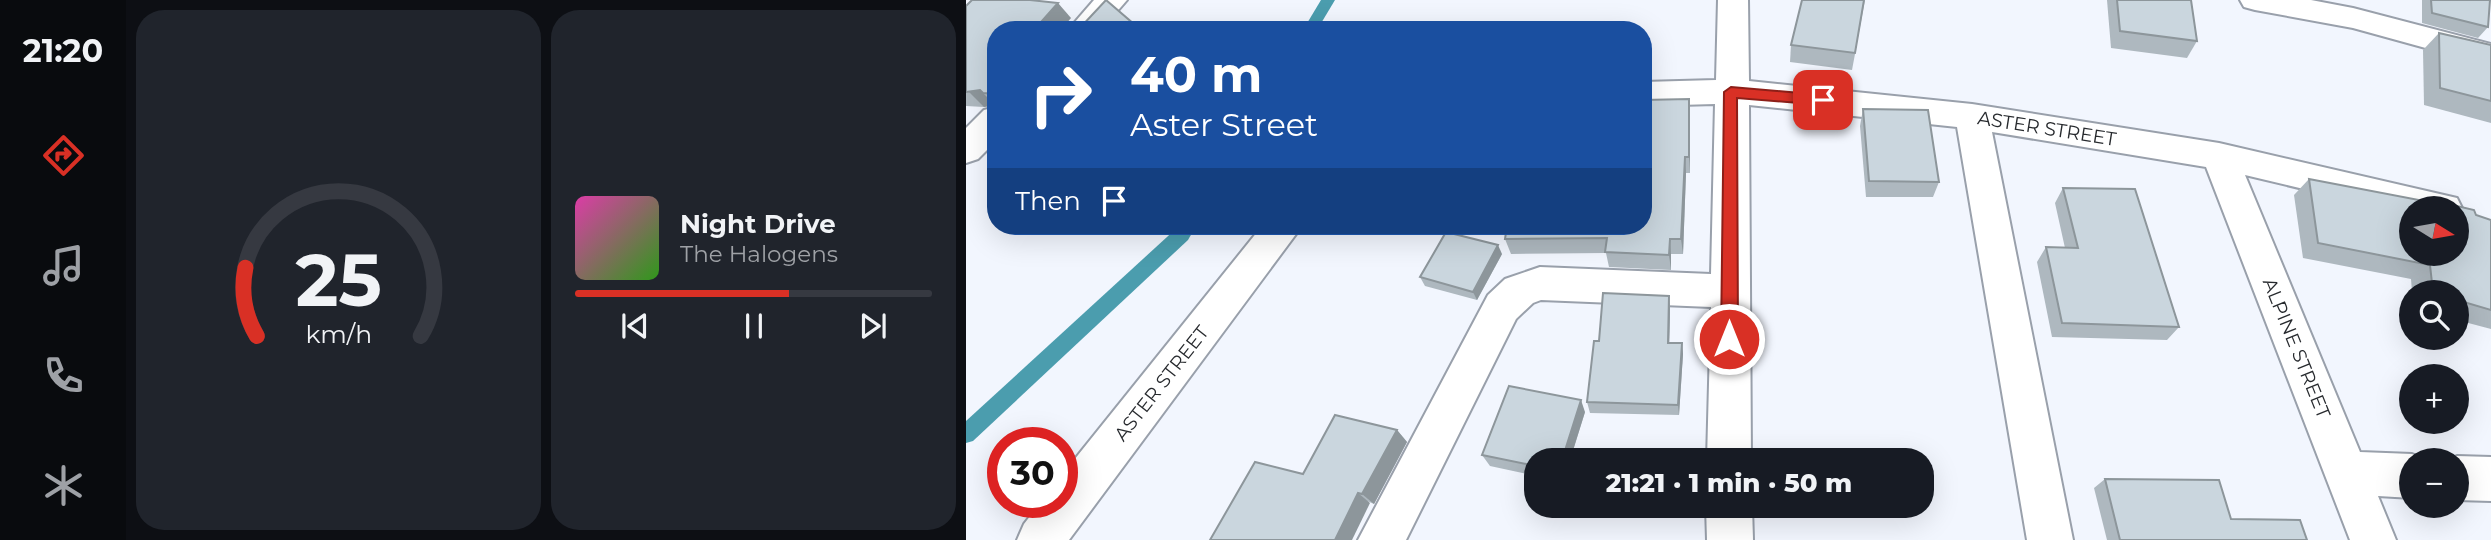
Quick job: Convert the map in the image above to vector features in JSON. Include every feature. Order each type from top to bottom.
[{"type":"street","points":[[1092,21],[1112,0]]},
{"type":"street","points":[[1729,448],[1733,0]]},
{"type":"street","points":[[2255,0],[2353,18],[2491,55]]},
{"type":"street","name":"ASTER STREET","points":[[1652,94],[1731,92],[1972,116],[2219,156],[2399,198]]},
{"type":"street","points":[[1972,116],[2050,540]]},
{"type":"street","points":[[966,150],[987,128]]},
{"type":"street","name":"ALPINE STREET","points":[[2219,156],[2374,540]]},
{"type":"street","name":"ASTER STREET","points":[[1040,540],[1276,235]]},
{"type":"street","points":[[1381,540],[1502,307],[1519,291],[1540,283],[1729,291]]},
{"type":"street","points":[[2347,473],[2399,475]]},
{"type":"street","points":[[2469,478],[2491,479]]},
{"type":"street","points":[[1730,518],[1730,540]]},
{"type":"building","points":[[972,0],[1058,3],[1042,21],[987,21],[987,93],[980,90],[966,92],[966,6]]},
{"type":"building","points":[[1106,0],[1130,21],[1086,21]]},
{"type":"building","points":[[1802,0],[1864,0],[1855,53],[1791,45]]},
{"type":"building","points":[[2117,0],[2191,0],[2197,41],[2120,31]]},
{"type":"building","points":[[2431,0],[2490,0],[2488,27],[2432,13]]},
{"type":"building","points":[[2439,33],[2491,45],[2491,101],[2440,88]]},
{"type":"building","points":[[1689,99],[1689,157],[1685,157],[1681,239],[1670,239],[1669,255],[1605,252],[1607,238],[1505,239],[1506,235],[1652,235],[1652,100]]},
{"type":"building","points":[[1863,109],[1928,110],[1939,182],[1869,181]]},
{"type":"building","points":[[2309,179],[2399,196],[2399,259],[2318,243]]},
{"type":"building","points":[[2063,188],[2135,189],[2179,327],[2062,323],[2046,247],[2078,248]]},
{"type":"building","points":[[2469,209],[2474,210],[2476,215],[2491,220],[2491,310],[2469,304],[2469,280],[2432,280],[2430,266],[2469,266]]},
{"type":"building","points":[[1444,235],[1458,235],[1498,245],[1473,292],[1420,277]]},
{"type":"building","points":[[1603,293],[1669,296],[1668,343],[1682,343],[1678,405],[1587,402],[1594,341],[1599,341]]},
{"type":"building","points":[[1509,386],[1581,400],[1566,448],[1524,448],[1524,464],[1482,455]]},
{"type":"building","points":[[1335,415],[1397,430],[1362,494],[1358,493],[1335,540],[1210,540],[1255,462],[1303,474]]},
{"type":"building","points":[[2105,479],[2219,480],[2231,519],[2300,520],[2307,540],[2120,540]]},
{"type":"waterway","points":[[1315,21],[1328,0]]},
{"type":"waterway","points":[[966,434],[1182,235]]},
{"type":"route","points":[[1729,339],[1731,92],[1823,100]]}]
